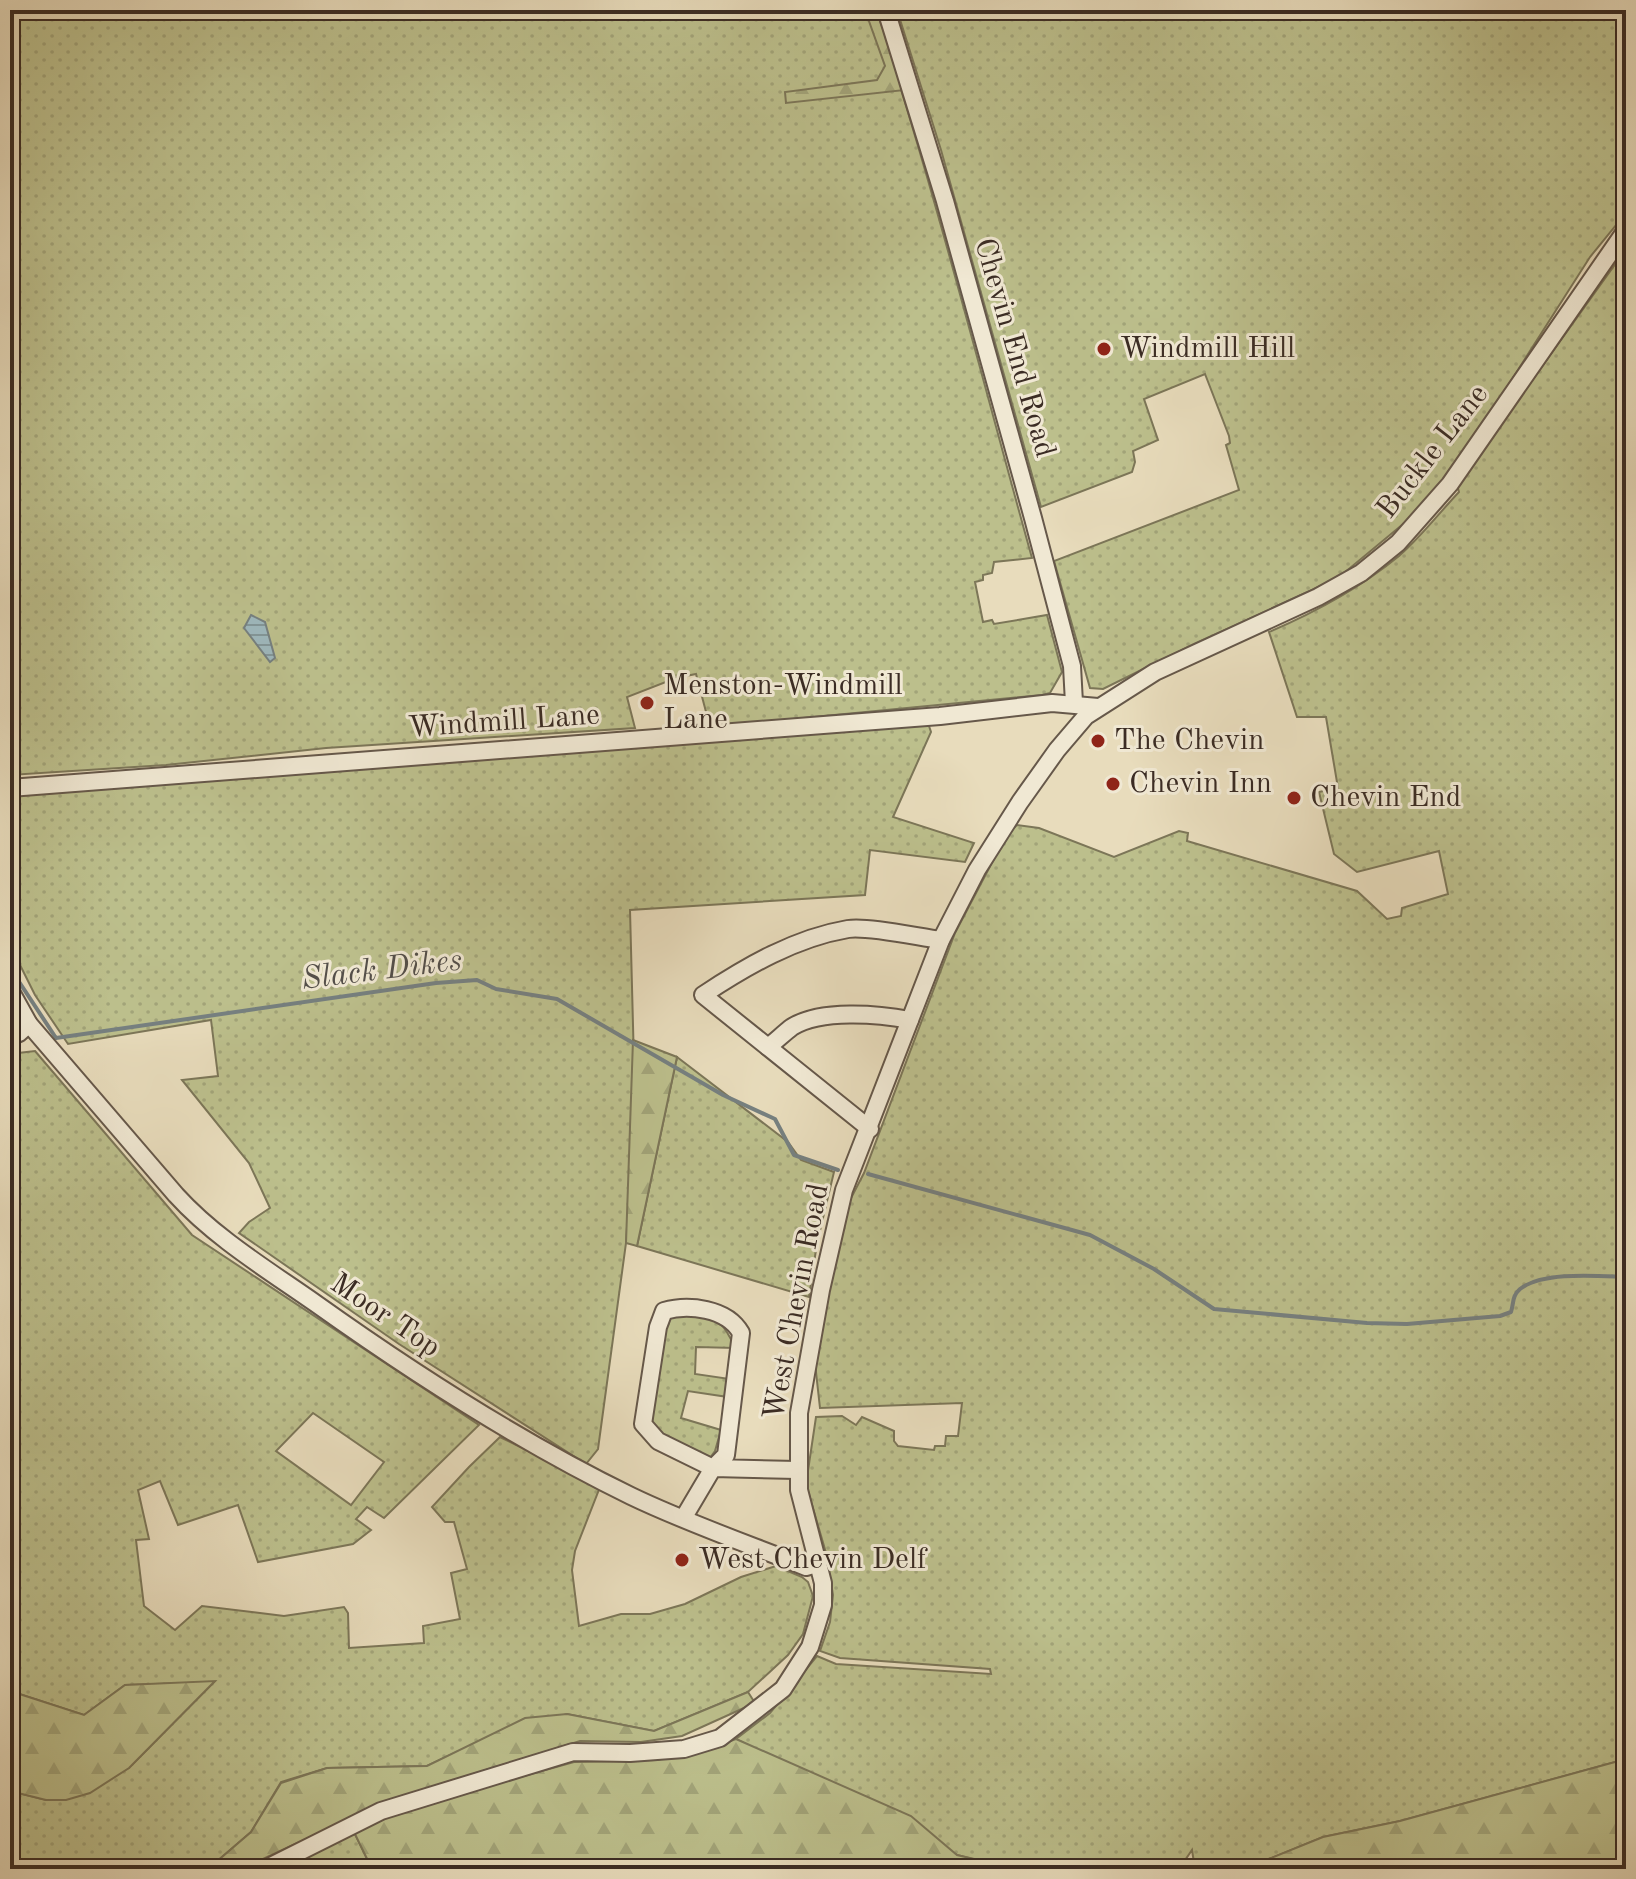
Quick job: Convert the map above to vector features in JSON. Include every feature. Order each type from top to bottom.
[{"type":"street","name":"Chevin End Road","points":[[886,10],[945,201],[1044,559],[1072,666],[1074,703]]},
{"type":"street","name":"Buckle Lane","points":[[1098,707],[1155,672],[1318,597],[1361,573],[1398,543],[1450,484],[1626,230]]},
{"type":"street","name":"Windmill Lane","points":[[10,788],[1074,703],[1098,707]]},
{"type":"street","name":"West Chevin Road","points":[[265,1869],[381,1811],[573,1752],[630,1753],[684,1749],[720,1738],[783,1689],[804,1658],[818,1628],[823,1605],[823,1583],[804,1515],[797,1470],[799,1413],[821,1290],[844,1190],[941,940],[997,835],[1060,746],[1077,725],[1098,707]]},
{"type":"street","points":[[870,1129],[703,995],[739,971],[792,945],[851,929],[941,940]]},
{"type":"street","name":"Moor Top","points":[[10,990],[29,1024],[192,1212],[259,1264],[370,1342],[494,1422],[633,1497],[806,1567],[817,1564]]},
{"type":"street","points":[[768,1047],[794,1025],[824,1017],[876,1014],[910,1020]]},
{"type":"street","points":[[10,1037],[29,1024]]},
{"type":"street","points":[[684,1517],[713,1468],[726,1455],[741,1333],[733,1323],[717,1313],[681,1307],[664,1311],[658,1327],[643,1424],[658,1441],[713,1468],[797,1470]]},
{"type":"green space","points":[[10,10],[876,10],[938,215],[1032,558],[994,562],[992,573],[983,575],[983,580],[975,582],[983,622],[992,620],[994,624],[1047,615],[1062,672],[1050,693],[710,727],[696,674],[676,678],[627,697],[635,728],[326,748],[166,765],[10,775]]},
{"type":"green space","points":[[865,10],[876,10],[905,90],[786,103],[785,92],[877,80],[885,66]]},
{"type":"green space","points":[[897,10],[1626,10],[1626,213],[1590,257],[1449,478],[1414,515],[1338,578],[1103,689],[1090,688],[1054,561],[1239,490],[1226,445],[1230,443],[1229,436],[1205,374],[1144,399],[1158,440],[1133,451],[1135,462],[1132,472],[1041,507],[941,150]]},
{"type":"green space","points":[[1626,249],[1626,1759],[1400,1821],[1323,1837],[1244,1869],[1195,1869],[1192,1850],[1179,1869],[1012,1869],[957,1855],[736,1739],[770,1713],[817,1656],[836,1664],[991,1674],[990,1669],[840,1658],[820,1651],[830,1622],[833,1595],[826,1553],[806,1484],[816,1417],[842,1416],[856,1425],[862,1417],[894,1431],[894,1441],[898,1446],[934,1450],[935,1446],[945,1446],[946,1436],[958,1436],[962,1403],[820,1408],[815,1363],[850,1200],[864,1173],[955,933],[1007,834],[1017,825],[1039,828],[1114,857],[1179,831],[1188,833],[1187,841],[1357,891],[1387,919],[1401,916],[1402,908],[1448,894],[1439,851],[1357,872],[1334,854],[1319,792],[1338,788],[1326,717],[1297,717],[1269,632],[1353,589],[1399,556],[1422,533],[1459,492],[1457,485]]},
{"type":"green space","points":[[928,723],[931,732],[893,817],[974,843],[965,862],[870,850],[865,895],[630,910],[635,1102],[626,1243],[598,1449],[586,1464],[399,1344],[239,1233],[270,1208],[249,1163],[182,1080],[218,1076],[211,1020],[68,1044],[35,995],[10,945],[10,795]]},
{"type":"green space","points":[[633,1040],[677,1057],[637,1246],[626,1243]]},
{"type":"green space","points":[[35,1051],[192,1235],[479,1425],[384,1518],[367,1507],[356,1519],[371,1530],[353,1544],[258,1562],[238,1505],[178,1525],[160,1481],[138,1490],[149,1539],[136,1540],[144,1606],[175,1630],[202,1606],[284,1616],[344,1607],[348,1613],[349,1648],[424,1643],[423,1626],[460,1619],[451,1573],[467,1569],[454,1522],[445,1522],[432,1507],[500,1437],[600,1487],[575,1551],[572,1570],[579,1626],[621,1614],[650,1614],[685,1604],[741,1577],[776,1566],[802,1577],[808,1582],[813,1596],[803,1634],[788,1655],[748,1692],[654,1731],[567,1714],[474,1744],[427,1766],[327,1768],[281,1782],[251,1832],[208,1869],[10,1869],[10,1791],[46,1800],[129,1768],[214,1682],[125,1685],[84,1715],[10,1691],[10,1054]],"holes":[[[313,1413],[384,1462],[351,1505],[276,1451]]]},
{"type":"green space","points":[[677,1057],[788,1142],[801,1160],[834,1172],[817,1243],[809,1297],[637,1246]]},
{"type":"green space","points":[[691,1313],[719,1323],[735,1348],[696,1347],[695,1374],[730,1379],[728,1397],[688,1391],[681,1418],[721,1430],[715,1451],[707,1462],[661,1436],[648,1419],[664,1322],[677,1315]]},
{"type":"green space","points":[[215,1681],[129,1768],[90,1793],[66,1800],[46,1800],[10,1791],[10,1691],[84,1715],[125,1685]]},
{"type":"green space","points":[[748,1692],[755,1703],[682,1736],[641,1742],[580,1741],[377,1806],[241,1869],[208,1869],[251,1832],[281,1783],[327,1768],[427,1766],[525,1718],[567,1714],[654,1731]]},
{"type":"green space","points":[[736,1739],[911,1816],[957,1855],[1017,1869],[372,1869],[353,1830],[388,1814],[574,1762],[656,1760],[700,1752]]},
{"type":"green space","points":[[1626,1759],[1626,1869],[1244,1869],[1323,1837],[1400,1821]]},
{"type":"green space","points":[[353,1830],[372,1869],[283,1869]]},
{"type":"water","points":[[251,615],[265,622],[275,658],[270,662],[244,628]]},
{"type":"waterway","name":"Slack Dikes","points":[[10,968],[56,1038],[436,983],[477,980],[496,989],[557,999],[723,1095],[775,1119],[794,1155],[838,1170]]},
{"type":"waterway","points":[[868,1174],[1090,1235],[1154,1269],[1214,1309],[1407,1324],[1500,1316],[1511,1312],[1514,1297],[1520,1289],[1542,1279],[1626,1277]]},
{"type":"place","name":"Windmill Hill","points":[[1104,349]]},
{"type":"place","name":"Menston-Windmill Lane","points":[[647,703]]},
{"type":"place","name":"The Chevin","points":[[1098,741]]},
{"type":"place","name":"Chevin Inn","points":[[1113,784]]},
{"type":"place","name":"Chevin End","points":[[1294,798]]},
{"type":"place","name":"West Chevin Delf","points":[[682,1560]]}]
